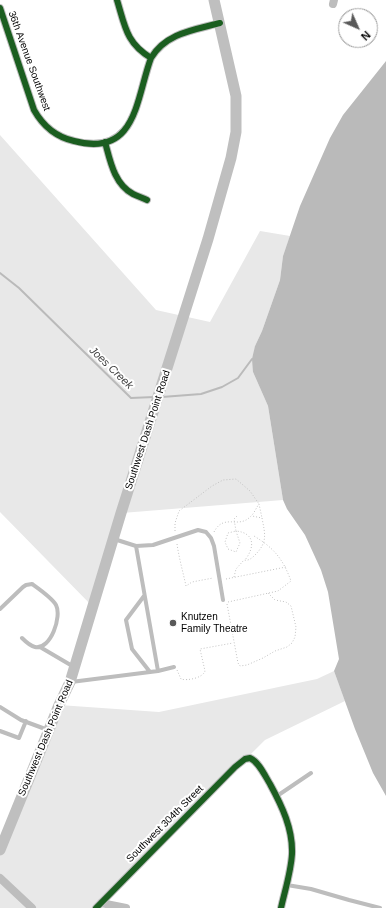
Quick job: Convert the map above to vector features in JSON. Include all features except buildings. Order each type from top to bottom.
[{"type":"main road","name":"Southwest Dash Point Road","points":[[0,850],[75,668],[222,193],[236,132],[236,96],[214,0]]},
{"type":"street","points":[[117,0],[125,27],[131,40],[140,52],[151,58]]},
{"type":"street","name":"36th Avenue Southwest","points":[[0,8],[34,110],[44,124],[57,135],[69,140],[86,144],[105,142]]},
{"type":"street","points":[[147,200],[132,194],[124,188],[112,168],[105,142],[116,138],[132,120],[141,96],[151,58],[155,50],[173,36],[220,23]]},
{"type":"street","points":[[0,39],[9,35]]},
{"type":"street","name":"Southwest 304th Street","points":[[98,905],[235,767],[245,759],[251,759],[258,765],[276,796]]},
{"type":"street","points":[[276,796],[288,821],[292,853],[281,908]]},
{"type":"street","points":[[0,878],[32,908]]},
{"type":"street","points":[[98,905],[126,908]]},
{"type":"lane","points":[[114,539],[136,546],[153,545],[198,530],[206,532],[211,538],[214,546],[223,600]]},
{"type":"lane","points":[[136,546],[158,671]]},
{"type":"lane","points":[[0,609],[26,585],[32,584],[52,601],[56,605],[58,613],[53,634],[46,644],[40,647]]},
{"type":"lane","points":[[144,596],[126,620],[132,649],[150,672]]},
{"type":"lane","points":[[22,638],[31,645],[40,647],[75,668]]},
{"type":"lane","points":[[70,682],[158,671],[174,667]]},
{"type":"lane","points":[[0,707],[26,722],[49,730]]},
{"type":"lane","points":[[0,731],[20,738],[26,722]]},
{"type":"lane","points":[[276,796],[311,773]]},
{"type":"lane","points":[[286,884],[311,889],[380,908]]},
{"type":"path","points":[[244,560],[248,560],[253,557],[264,542],[265,535],[259,504],[250,491],[236,480],[223,480],[212,486],[179,511],[175,523],[176,537],[179,559],[182,564],[186,586],[192,582],[234,577],[286,567]]},
{"type":"path","points":[[211,538],[217,526],[221,523],[249,519],[259,504]]},
{"type":"path","points":[[234,577],[236,569],[249,554],[252,547],[248,534],[236,531],[228,533],[225,542],[228,549],[236,552],[240,543],[236,531],[234,522],[234,519],[237,516]]},
{"type":"path","points":[[252,516],[262,518]]},
{"type":"path","points":[[254,536],[264,542],[275,552],[286,567],[291,581],[278,591],[268,593],[226,602],[238,663],[240,666],[247,665],[275,651],[287,647],[292,643],[295,637],[296,627],[290,606],[286,602],[275,600],[268,593]]},
{"type":"path","points":[[174,667],[179,671],[180,679],[184,680],[202,676],[205,671],[200,649],[234,643]]},
{"type":"shaded area","points":[[386,61],[386,796],[373,773],[334,671],[339,659],[328,592],[321,570],[305,535],[287,509],[283,500],[268,406],[253,372],[252,359],[255,346],[262,331],[280,280],[283,256],[300,206],[330,138],[343,115]]},
{"type":"shaded area","points":[[0,135],[156,310],[210,322],[260,231],[290,236],[283,256],[280,280],[262,331],[255,346],[253,372],[268,406],[283,500],[122,513],[94,608],[0,512]]},
{"type":"shaded area","points":[[334,671],[345,701],[265,740],[96,908],[0,908],[0,838],[59,705],[159,712],[317,679]]},
{"type":"waterway","name":"Joes Creek","points":[[0,273],[19,288],[131,398],[154,397]]},
{"type":"waterway","name":"Joes Creek","points":[[162,397],[201,394],[222,387],[238,378],[252,359]]},
{"type":"cycle path","points":[[117,0],[131,40],[151,58]]},
{"type":"cycle path","points":[[0,8],[34,110],[38,116],[46,126],[61,137],[74,141],[95,144],[110,141],[122,133],[137,106],[151,58],[164,43],[181,34],[220,23]]},
{"type":"cycle path","points":[[105,142],[111,164],[121,184],[133,194],[147,200]]},
{"type":"cycle path","points":[[96,908],[235,767],[245,759],[250,758],[264,773],[274,792],[286,818],[291,836],[292,854],[281,908]]},
{"type":"place","name":"Knutzen Family Theatre","points":[[173,623]]}]
